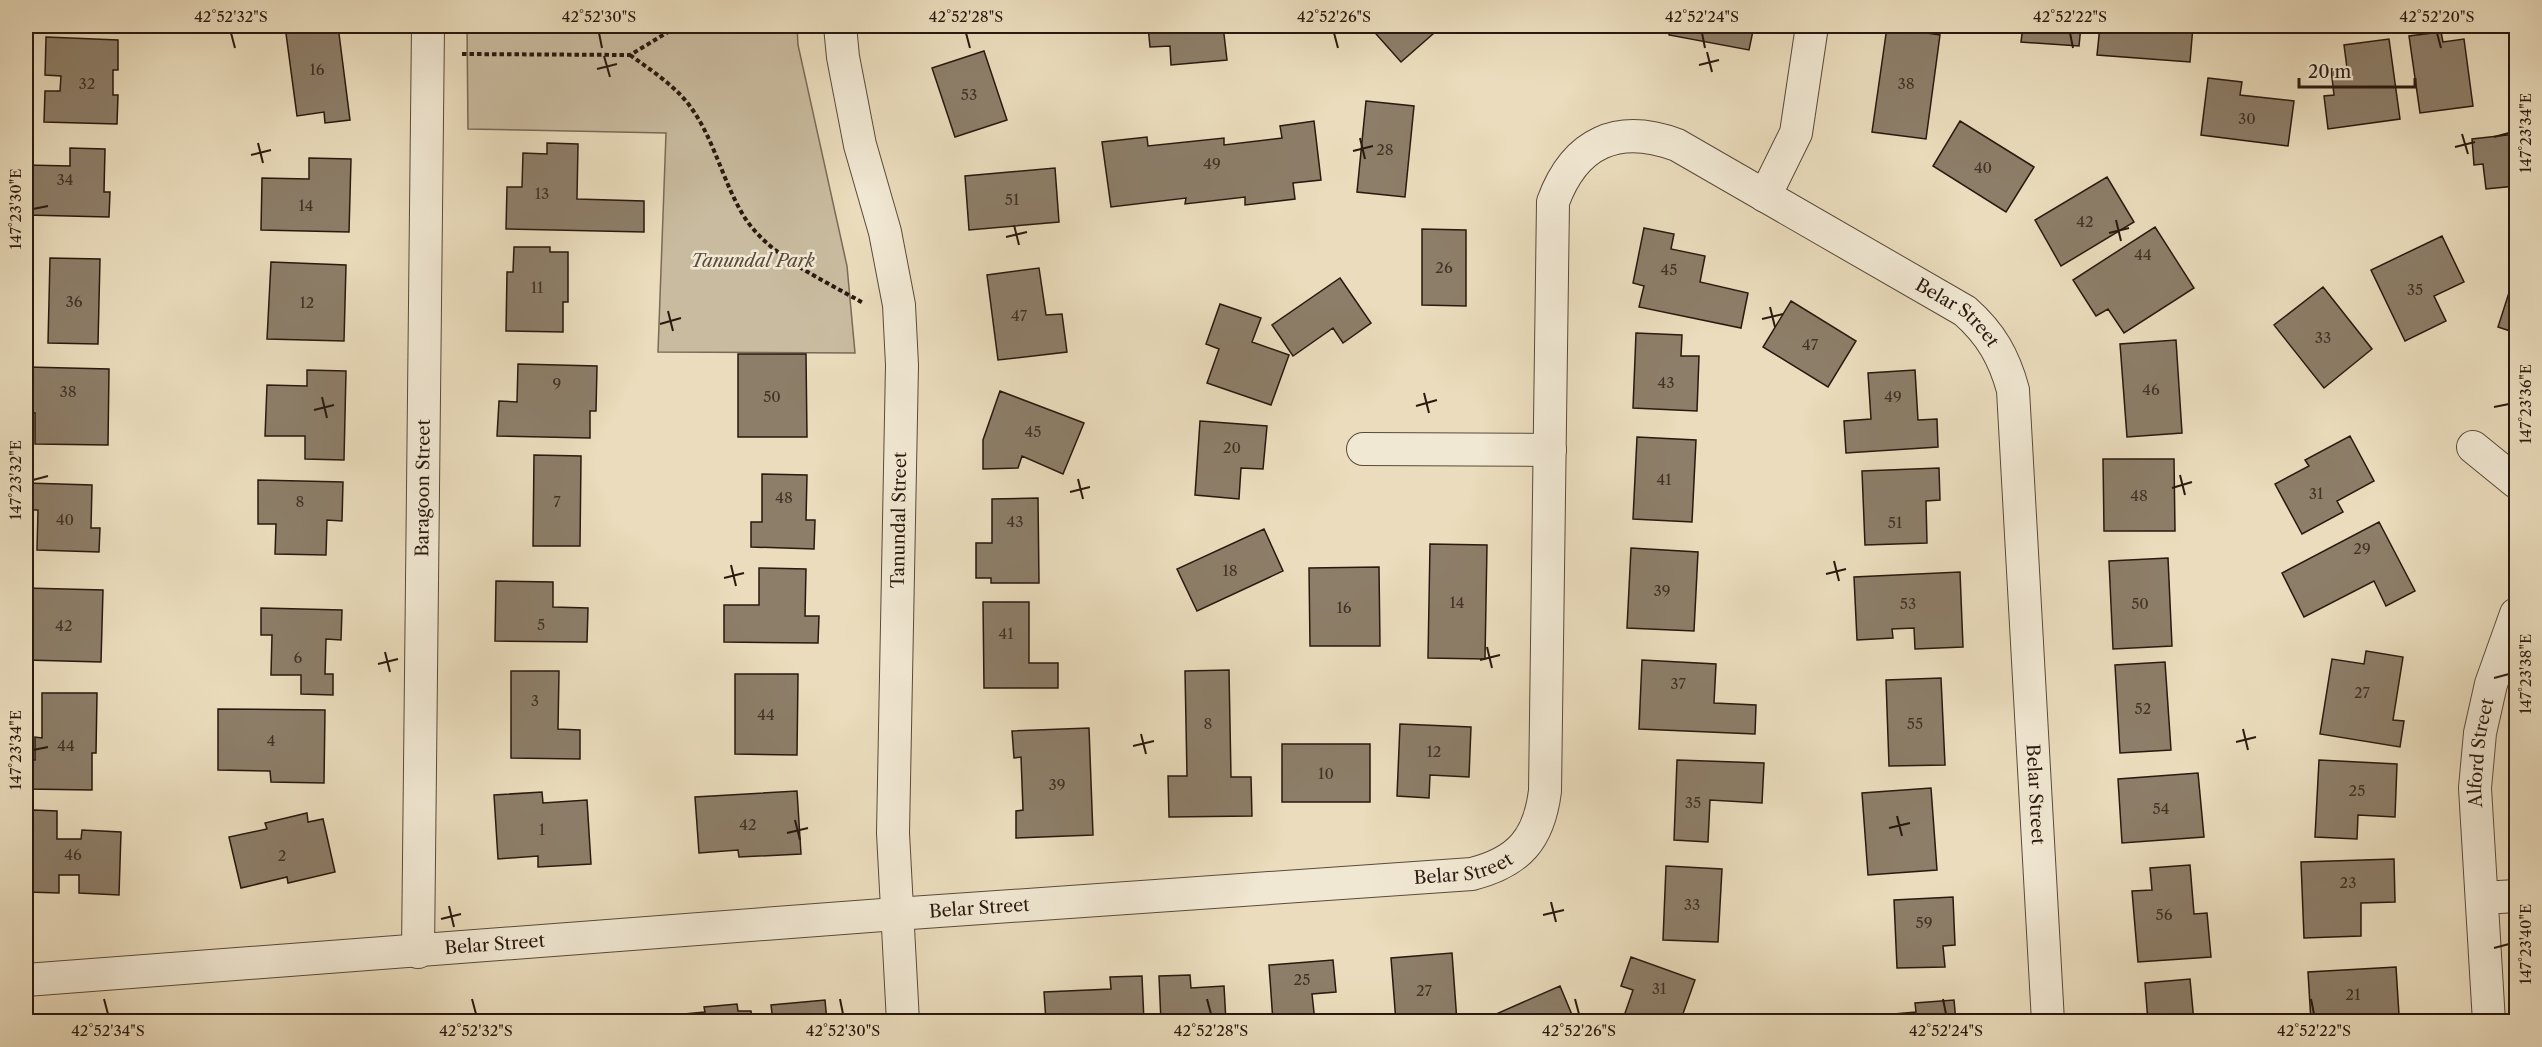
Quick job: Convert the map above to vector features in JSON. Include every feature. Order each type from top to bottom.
[{"type":"street","name":"Tanundal Street","points":[[840,26],[843,57],[860,145],[885,232],[899,305],[902,365],[893,833],[903,1022]]},
{"type":"street","points":[[1765,196],[1796,133],[1812,26]]},
{"type":"street","name":"Baragoon Street","points":[[418,952],[427,40]]},
{"type":"street","name":"Belar Street","points":[[26,980],[896,914],[1472,874],[1490,869],[1510,859],[1524,847],[1535,831],[1542,812],[1545,791],[1553,201],[1562,179],[1575,162],[1592,148],[1613,138],[1637,135],[1655,137],[1677,145],[1965,311],[1982,326],[1998,348],[2007,369],[2014,402],[2048,1022]]},
{"type":"street","points":[[2473,447],[2517,482]]},
{"type":"street","points":[[1363,449],[1550,450]]},
{"type":"street","name":"Alford Street","points":[[2489,1022],[2475,788],[2480,733],[2491,684],[2517,614]]},
{"type":"street","points":[[2482,898],[2517,896]]},
{"type":"path","points":[[630,54],[678,26]]},
{"type":"path","points":[[427,40],[630,54],[671,86],[693,110],[746,220],[764,241],[804,269],[869,306],[899,305]]},
{"type":"green space","name":"Tanundal Park","points":[[467,26],[797,26],[798,45],[847,266],[855,353],[658,352],[666,133],[468,129]]},
{"type":"building","points":[[285,26],[338,26],[350,120],[325,123],[324,112],[297,116]]},
{"type":"building","points":[[1148,26],[1223,26],[1227,60],[1171,65],[1170,46],[1150,47]]},
{"type":"building","points":[[1369,26],[1442,26],[1401,62]]},
{"type":"building","points":[[1634,26],[1634,28],[1584,27]]},
{"type":"building","points":[[1671,26],[1754,26],[1749,50],[1669,35]]},
{"type":"building","points":[[2023,26],[2081,26],[2079,46],[2021,42]]},
{"type":"building","points":[[2100,26],[2193,26],[2190,62],[2097,55]]},
{"type":"building","points":[[1887,27],[1940,35],[1926,139],[1872,132]]},
{"type":"building","points":[[2441,32],[2443,42],[2464,39],[2473,106],[2420,113],[2409,36]]},
{"type":"building","points":[[46,37],[118,40],[118,70],[113,70],[113,95],[118,95],[117,124],[44,122],[45,91],[60,91],[61,76],[45,75]]},
{"type":"building","points":[[2389,39],[2400,119],[2328,129],[2324,96],[2334,95],[2331,69],[2347,68],[2344,45]]},
{"type":"building","points":[[984,51],[1007,120],[955,137],[932,68]]},
{"type":"building","points":[[2208,78],[2242,82],[2240,95],[2294,101],[2288,146],[2201,135]]},
{"type":"building","points":[[1366,101],[1414,106],[1405,197],[1357,192]]},
{"type":"building","points":[[1314,121],[1321,180],[1293,183],[1295,199],[1245,205],[1245,197],[1185,204],[1186,198],[1111,207],[1102,142],[1147,137],[1148,146],[1224,138],[1224,145],[1282,138],[1280,126]]},
{"type":"building","points":[[1960,121],[2034,167],[2006,212],[1933,166]]},
{"type":"building","points":[[2516,134],[2516,186],[2486,189],[2483,164],[2474,165],[2472,139]]},
{"type":"building","points":[[547,143],[578,144],[577,199],[644,201],[644,232],[506,229],[507,187],[522,187],[523,153],[547,154]]},
{"type":"building","points":[[70,148],[105,149],[104,192],[110,192],[109,217],[26,215],[26,165],[70,166]]},
{"type":"building","points":[[309,158],[351,159],[349,232],[261,230],[262,178],[309,179]]},
{"type":"building","points":[[1055,168],[1059,222],[969,230],[965,176]]},
{"type":"building","points":[[2107,177],[2134,222],[2061,266],[2035,220]]},
{"type":"building","points":[[2155,227],[2194,288],[2124,333],[2108,309],[2096,316],[2073,280]]},
{"type":"building","points":[[1644,228],[1674,234],[1671,249],[1705,256],[1700,282],[1748,293],[1741,328],[1639,307],[1644,286],[1633,283]]},
{"type":"building","points":[[1422,229],[1466,230],[1466,306],[1422,305]]},
{"type":"building","points":[[2442,236],[2464,282],[2434,296],[2446,321],[2405,341],[2371,270]]},
{"type":"building","points":[[514,247],[550,247],[550,252],[568,252],[568,302],[563,302],[563,332],[506,331],[507,272],[513,272]]},
{"type":"building","points":[[50,258],[100,259],[98,344],[48,343]]},
{"type":"building","points":[[271,262],[346,265],[344,341],[267,339]]},
{"type":"building","points":[[1039,268],[1046,315],[1062,314],[1067,352],[998,360],[987,275]]},
{"type":"building","points":[[2514,277],[2516,278],[2516,333],[2498,327]]},
{"type":"building","points":[[1340,278],[1371,323],[1343,343],[1333,328],[1293,356],[1272,325]]},
{"type":"building","points":[[2323,287],[2372,349],[2324,388],[2274,325]]},
{"type":"building","points":[[1791,301],[1856,341],[1828,387],[1763,347]]},
{"type":"building","points":[[1220,304],[1261,318],[1252,342],[1289,355],[1271,405],[1207,383],[1219,349],[1206,344]]},
{"type":"building","points":[[1636,333],[1682,335],[1681,356],[1699,356],[1697,411],[1633,408]]},
{"type":"building","points":[[2176,340],[2182,433],[2127,437],[2120,344]]},
{"type":"building","points":[[738,354],[806,354],[807,437],[738,437]]},
{"type":"building","points":[[518,364],[597,366],[596,411],[590,411],[590,438],[497,436],[499,401],[517,402]]},
{"type":"building","points":[[27,367],[109,369],[108,445],[35,444],[35,413],[26,413]]},
{"type":"building","points":[[307,370],[346,371],[344,460],[305,459],[305,436],[265,436],[267,385],[307,386]]},
{"type":"building","points":[[1915,370],[1918,420],[1937,419],[1938,447],[1846,453],[1844,421],[1871,419],[1868,373]]},
{"type":"building","points":[[1000,391],[1084,423],[1063,474],[1022,456],[1018,468],[983,469],[983,440]]},
{"type":"building","points":[[1200,421],[1267,426],[1263,469],[1241,468],[1239,499],[1195,495]]},
{"type":"building","points":[[2350,436],[2374,481],[2337,501],[2343,512],[2302,534],[2275,484],[2309,466],[2305,460]]},
{"type":"building","points":[[1637,437],[1696,440],[1692,522],[1633,519]]},
{"type":"building","points":[[534,455],[581,456],[580,546],[533,546]]},
{"type":"building","points":[[2103,459],[2174,459],[2175,531],[2104,531]]},
{"type":"building","points":[[1939,468],[1940,500],[1926,501],[1927,543],[1865,545],[1862,471]]},
{"type":"building","points":[[762,474],[807,475],[806,520],[815,520],[814,549],[751,547],[751,522],[762,522]]},
{"type":"building","points":[[258,480],[343,482],[342,521],[327,520],[326,555],[275,554],[276,524],[258,524]]},
{"type":"building","points":[[26,483],[92,485],[91,528],[100,528],[99,552],[37,550],[38,510],[26,510]]},
{"type":"building","points":[[1038,498],[1039,583],[991,583],[991,578],[976,578],[976,543],[992,543],[992,499]]},
{"type":"building","points":[[2379,522],[2415,591],[2386,606],[2374,581],[2304,617],[2282,573]]},
{"type":"building","points":[[1264,529],[1283,571],[1197,611],[1177,569]]},
{"type":"building","points":[[1430,544],[1487,545],[1485,659],[1428,658]]},
{"type":"building","points":[[1631,548],[1698,552],[1694,631],[1627,628]]},
{"type":"building","points":[[2168,558],[2172,646],[2113,649],[2109,561]]},
{"type":"building","points":[[1379,567],[1380,646],[1310,646],[1309,568]]},
{"type":"building","points":[[759,568],[806,569],[805,616],[819,616],[818,643],[724,642],[724,605],[759,605]]},
{"type":"building","points":[[1960,572],[1963,647],[1915,649],[1914,628],[1892,629],[1893,638],[1857,640],[1854,577]]},
{"type":"building","points":[[496,581],[553,582],[553,607],[588,608],[587,642],[495,641]]},
{"type":"building","points":[[26,588],[103,590],[101,662],[26,660]]},
{"type":"building","points":[[983,602],[1029,602],[1029,663],[1058,663],[1058,688],[984,688]]},
{"type":"building","points":[[261,608],[342,610],[341,640],[326,639],[325,674],[333,674],[333,695],[301,694],[301,675],[271,675],[272,635],[261,635]]},
{"type":"building","points":[[2366,651],[2403,657],[2393,720],[2404,721],[2400,747],[2320,734],[2332,659],[2364,664]]},
{"type":"building","points":[[1642,660],[1716,664],[1714,703],[1756,705],[1755,734],[1639,729]]},
{"type":"building","points":[[2165,662],[2171,750],[2120,753],[2115,665]]},
{"type":"building","points":[[1229,670],[1231,777],[1251,777],[1252,816],[1169,817],[1168,776],[1187,776],[1185,671]]},
{"type":"building","points":[[511,671],[559,671],[558,729],[580,730],[580,759],[511,758]]},
{"type":"building","points":[[735,674],[798,674],[797,755],[735,754]]},
{"type":"building","points":[[1941,678],[1945,765],[1889,766],[1886,680]]},
{"type":"building","points":[[42,693],[97,693],[96,753],[92,753],[92,790],[26,789],[26,760],[35,760],[35,737],[42,738]]},
{"type":"building","points":[[218,709],[325,710],[324,783],[271,782],[270,771],[218,770]]},
{"type":"building","points":[[1400,724],[1471,727],[1469,777],[1430,775],[1429,798],[1397,796]]},
{"type":"building","points":[[1089,728],[1093,835],[1016,838],[1016,811],[1023,810],[1021,757],[1014,758],[1012,731]]},
{"type":"building","points":[[1282,744],[1370,744],[1370,802],[1282,802]]},
{"type":"building","points":[[1677,760],[1764,763],[1762,803],[1710,800],[1708,842],[1674,840]]},
{"type":"building","points":[[2319,760],[2397,764],[2395,817],[2358,815],[2357,839],[2315,837]]},
{"type":"building","points":[[2198,773],[2204,837],[2122,843],[2118,779]]},
{"type":"building","points":[[1931,788],[1937,870],[1868,875],[1862,793]]},
{"type":"building","points":[[797,791],[801,854],[739,857],[738,850],[699,853],[695,797]]},
{"type":"building","points":[[542,792],[543,803],[587,800],[591,864],[538,867],[538,856],[498,859],[494,795]]},
{"type":"building","points":[[33,810],[57,811],[57,839],[81,839],[82,830],[121,832],[119,895],[79,893],[79,875],[59,875],[59,893],[27,892],[26,837],[32,837]]},
{"type":"building","points":[[307,813],[308,822],[323,819],[335,872],[288,883],[287,877],[241,888],[229,837],[267,829],[265,823]]},
{"type":"building","points":[[2394,859],[2395,902],[2361,903],[2361,936],[2304,938],[2301,862]]},
{"type":"building","points":[[2190,865],[2194,914],[2207,913],[2211,957],[2138,962],[2132,891],[2152,890],[2150,868]]},
{"type":"building","points":[[1666,866],[1722,869],[1718,942],[1663,940]]},
{"type":"building","points":[[1953,897],[1955,945],[1943,946],[1945,967],[1897,968],[1894,900]]},
{"type":"building","points":[[1452,953],[1457,1022],[1396,1022],[1391,958]]},
{"type":"building","points":[[1631,957],[1695,980],[1680,1022],[1622,1022],[1633,990],[1621,986]]},
{"type":"building","points":[[1333,960],[1336,992],[1312,994],[1315,1022],[1273,1022],[1269,965]]},
{"type":"building","points":[[2396,967],[2399,1015],[2355,1018],[2355,1022],[2311,1022],[2308,972]]},
{"type":"building","points":[[1190,975],[1191,988],[1224,986],[1226,1022],[1161,1022],[1159,976]]},
{"type":"building","points":[[1142,976],[1144,1022],[1046,1022],[1044,992],[1111,989],[1110,977]]},
{"type":"building","points":[[2190,979],[2194,1022],[2148,1022],[2145,983]]},
{"type":"building","points":[[1560,986],[1575,1022],[1489,1022],[1487,1018]]},
{"type":"building","points":[[825,1000],[827,1022],[773,1022],[771,1005]]},
{"type":"building","points":[[1954,1000],[1956,1022],[1894,1022],[1894,1014],[1916,1012],[1915,1003]]},
{"type":"building","points":[[737,1004],[738,1011],[751,1011],[752,1022],[663,1022],[663,1016],[705,1012],[704,1007]]},
{"type":"building","points":[[539,1018],[539,1022],[496,1022],[496,1021]]}]
